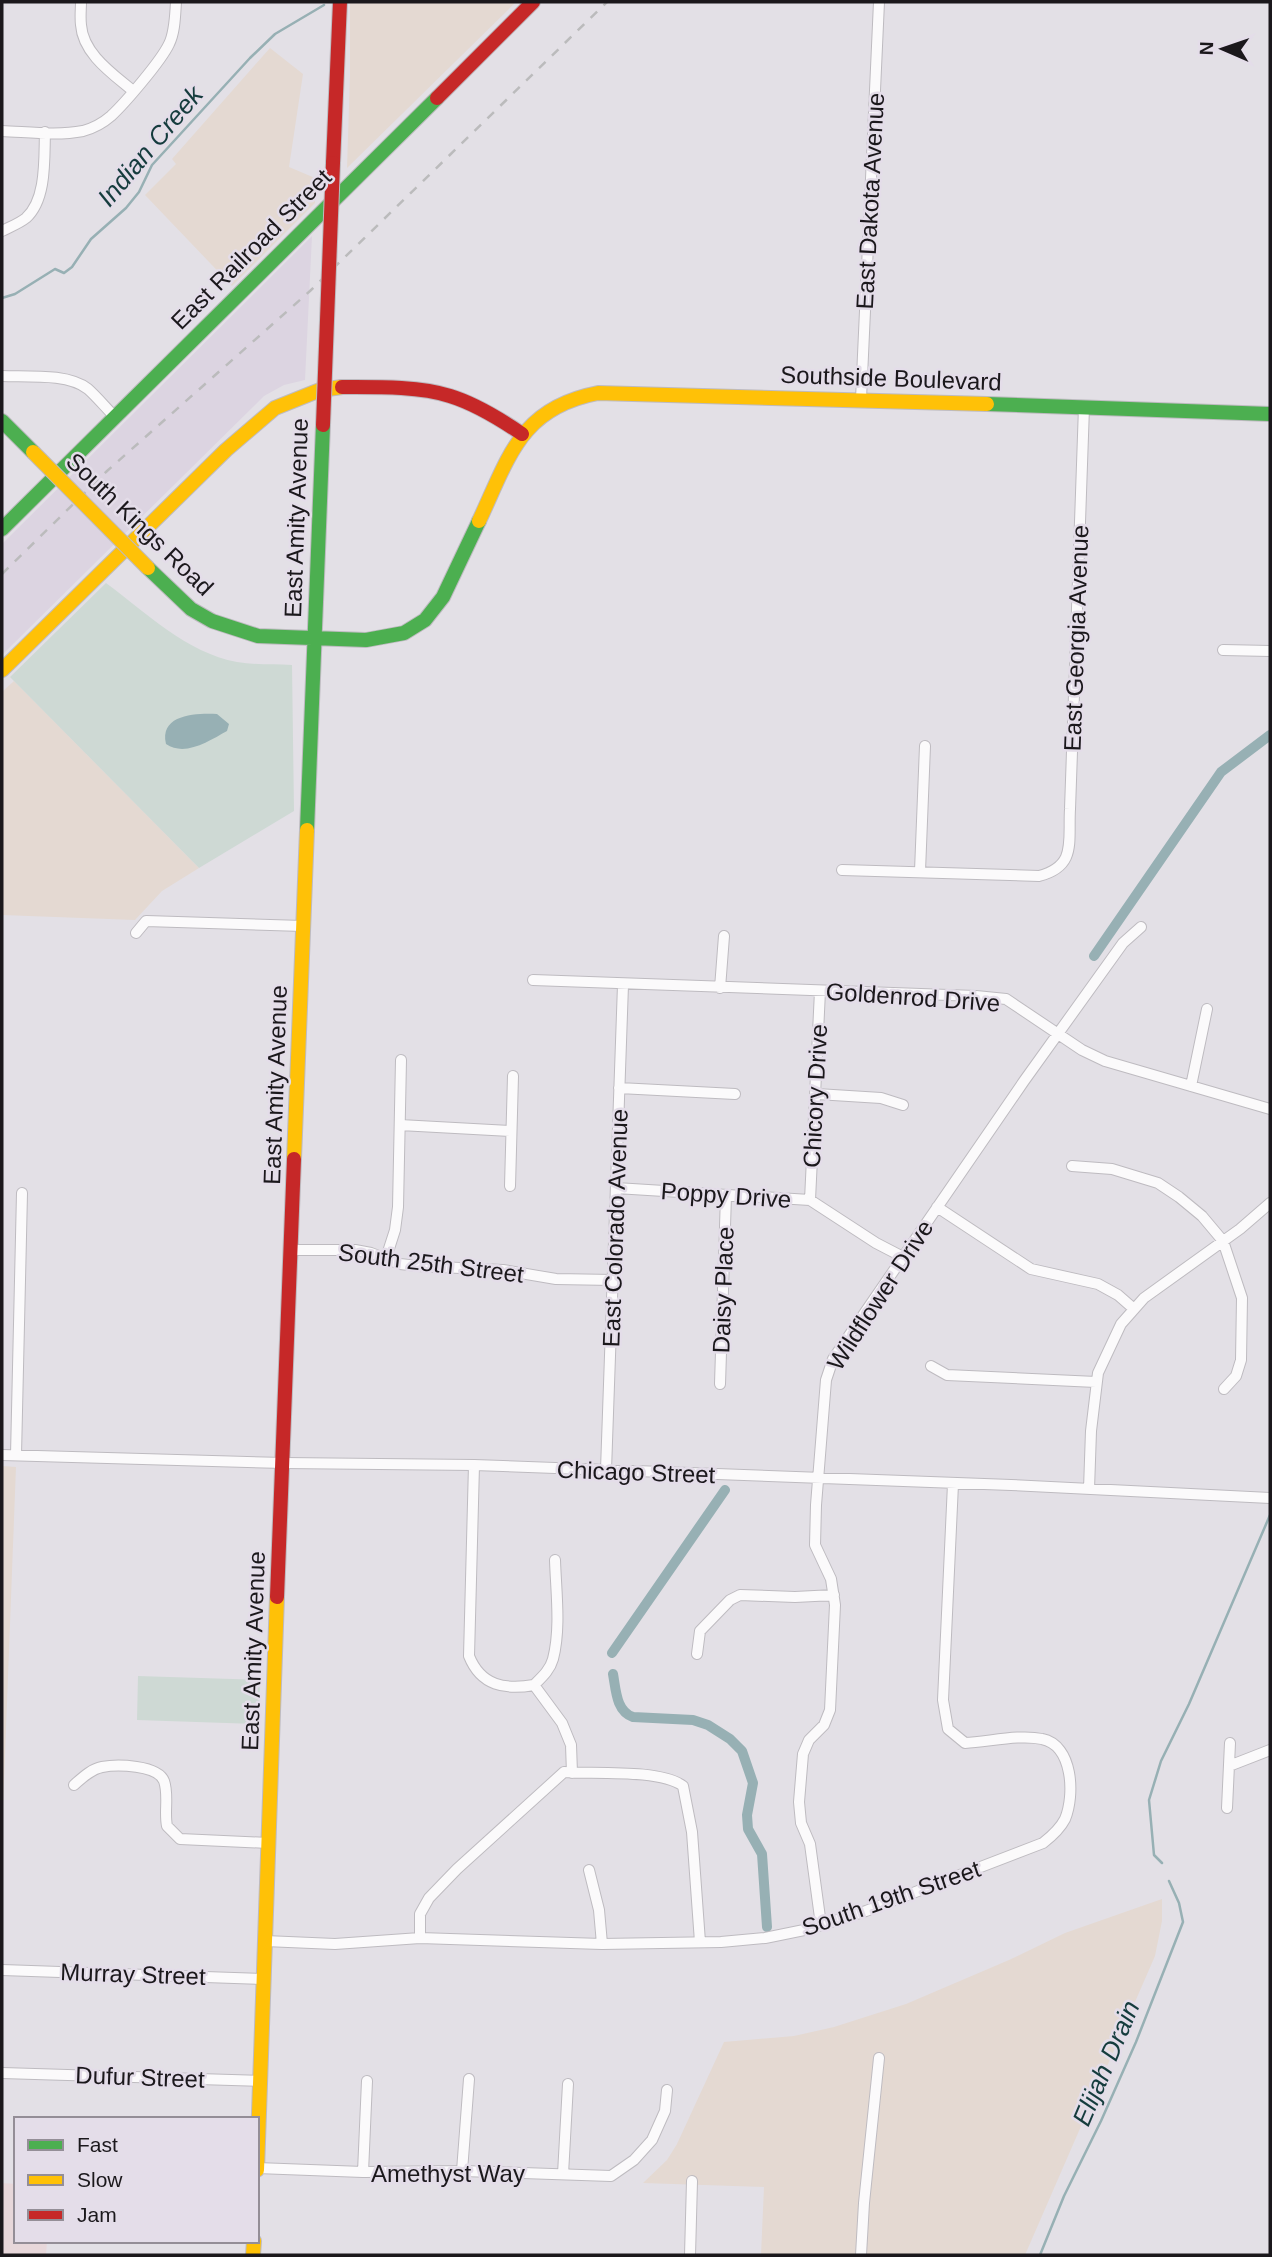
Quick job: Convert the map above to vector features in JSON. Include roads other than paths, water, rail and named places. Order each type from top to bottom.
[{"type":"main road","name":"East Amity Avenue","points":[[259,2125],[340,2]]},
{"type":"main road","name":"East Railroad Street","points":[[2,529],[533,2]]},
{"type":"main road","points":[[2,670],[226,450],[275,408],[299,397],[320,390],[343,387],[419,390],[449,395],[471,404],[494,415],[522,434]]},
{"type":"main road","name":"Southside Boulevard","points":[[522,434],[538,417],[558,405],[575,397],[598,393],[1270,414]]},
{"type":"main road","name":"South Kings Road","points":[[2,421],[191,609],[212,621],[258,636],[366,640],[404,633],[425,620],[443,597],[522,434]]},
{"type":"street","points":[[81,2],[81,27],[87,44],[95,57],[133,91]]},
{"type":"street","points":[[2,131],[76,132],[99,125],[113,114],[161,58],[170,43],[176,2]]},
{"type":"street","name":"East Dakota Avenue","points":[[861,400],[879,2]]},
{"type":"street","points":[[2,231],[25,219],[34,209],[41,190],[45,132]]},
{"type":"street","points":[[2,376],[76,382],[87,388],[115,417]]},
{"type":"street","name":"East Georgia Avenue","points":[[920,872],[1039,876],[1051,873],[1066,860],[1084,407]]},
{"type":"street","points":[[1223,650],[1270,651]]},
{"type":"street","points":[[842,870],[920,872],[925,746]]},
{"type":"street","points":[[136,933],[146,921],[303,926]]},
{"type":"street","name":"Wildflower Drive","points":[[821,1925],[810,1844],[802,1823],[799,1802],[803,1754],[809,1740],[824,1725],[830,1710],[835,1637],[831,1579],[816,1545],[826,1380],[833,1359],[937,1207],[1123,943],[1141,927]]},
{"type":"street","points":[[720,988],[724,936]]},
{"type":"street","name":"Goldenrod Drive","points":[[533,981],[1006,999],[1057,1035],[1105,1061],[1270,1109]]},
{"type":"street","name":"East Colorado Avenue","points":[[606,1471],[623,985]]},
{"type":"street","name":"Chicory Drive","points":[[810,1200],[820,991]]},
{"type":"street","points":[[1191,1086],[1207,1009]]},
{"type":"street","points":[[386,1258],[395,1230],[398,1207],[401,1060]]},
{"type":"street","points":[[510,1186],[513,1076]]},
{"type":"street","points":[[620,1088],[735,1094]]},
{"type":"street","points":[[817,1094],[881,1098],[903,1105]]},
{"type":"street","points":[[400,1125],[511,1131]]},
{"type":"street","points":[[1072,1166],[1112,1169],[1158,1183],[1202,1216],[1223,1241],[1242,1298],[1241,1360],[1236,1377],[1224,1390]]},
{"type":"street","name":"Poppy Drive","points":[[616,1188],[810,1200],[903,1258]]},
{"type":"street","points":[[16,1455],[22,1193]]},
{"type":"street","name":"Daisy Place","points":[[720,1384],[726,1195]]},
{"type":"street","points":[[1088,1489],[1096,1382],[1121,1324],[1144,1298],[1270,1203]]},
{"type":"street","points":[[937,1207],[1031,1269],[1098,1284],[1118,1295],[1134,1309]]},
{"type":"street","name":"South 25th Street","points":[[291,1250],[355,1250],[400,1264],[503,1270],[556,1279],[613,1280]]},
{"type":"street","points":[[932,1366],[947,1375],[1096,1382]]},
{"type":"street","name":"Chicago Street","points":[[2,1455],[474,1465],[1270,1498]]},
{"type":"street","points":[[474,1465],[469,1656],[474,1667],[486,1679],[499,1686],[518,1688],[534,1685],[545,1674],[553,1660],[556,1629],[555,1560]]},
{"type":"street","name":"South 19th Street","points":[[265,1941],[346,1944],[420,1938],[602,1944],[721,1942],[765,1938],[866,1912],[1043,1843],[1055,1834],[1067,1813],[1071,1771],[1061,1750],[1044,1739],[965,1743],[948,1729],[943,1700],[953,1484]]},
{"type":"street","points":[[697,1654],[700,1631],[730,1600],[740,1595],[834,1595]]},
{"type":"street","points":[[534,1685],[562,1723],[571,1745],[572,1773]]},
{"type":"street","points":[[1227,1808],[1230,1742]]},
{"type":"street","points":[[1229,1766],[1270,1749]]},
{"type":"street","points":[[74,1785],[91,1771],[102,1767],[154,1770],[163,1779],[166,1791],[167,1826],[180,1839],[268,1843]]},
{"type":"street","points":[[420,1938],[420,1914],[429,1898],[564,1772],[648,1776],[675,1780],[682,1786],[691,1832],[700,1942]]},
{"type":"street","points":[[589,1870],[599,1910],[602,1944]]},
{"type":"street","name":"Murray Street","points":[[2,1970],[264,1979]]},
{"type":"street","points":[[862,2255],[879,2058]]},
{"type":"street","name":"Dufur Street","points":[[2,2073],[261,2081]]},
{"type":"street","points":[[462,2171],[468,2079]]},
{"type":"street","points":[[363,2172],[367,2081]]},
{"type":"street","points":[[564,2174],[568,2084]]},
{"type":"street","name":"Amethyst Way","points":[[259,2169],[611,2176],[634,2160],[652,2140],[665,2111],[667,2090]]},
{"type":"street","points":[[690,2255],[692,2181]]},
{"type":"water","points":[[217,714],[229,724],[227,731],[189,748],[173,748],[166,744],[165,734],[174,721],[190,715]]},
{"type":"waterway","name":"Indian Creek","points":[[2,298],[15,294],[55,269],[64,273],[72,267],[91,239],[126,208],[139,192],[152,165],[250,58],[275,34],[324,5]]},
{"type":"waterway","points":[[1094,956],[1221,772],[1270,735]]},
{"type":"waterway","points":[[612,1653],[725,1490]]},
{"type":"waterway","name":"Elijah Drain","points":[[1162,1863],[1154,1855],[1149,1800],[1161,1761],[1189,1704],[1270,1515]]},
{"type":"waterway","points":[[613,1674],[620,1705],[627,1714],[633,1717],[693,1720],[708,1725],[730,1739],[742,1751],[753,1783],[747,1815],[748,1829],[762,1854],[767,1927]]},
{"type":"waterway","name":"Elijah Drain","points":[[1040,2255],[1064,2196],[1136,2042],[1183,1922],[1179,1903],[1169,1881]]},
{"type":"railway","points":[[2,574],[107,471],[310,291],[607,2]]}]
